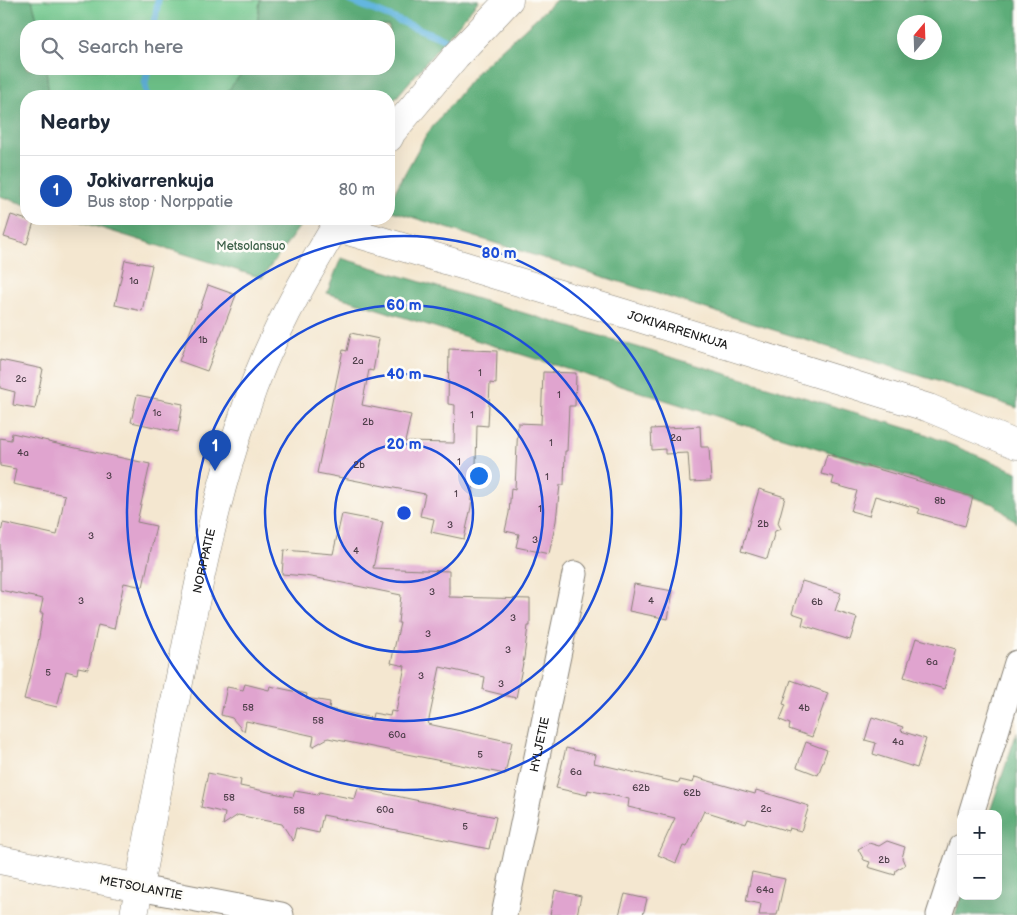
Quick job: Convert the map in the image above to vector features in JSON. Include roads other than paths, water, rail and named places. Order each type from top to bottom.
[{"type":"street","points":[[395,128],[456,56],[510,0]]},
{"type":"street","name":"NORPPATIE","points":[[134,915],[203,563],[226,473],[245,410],[266,356],[291,305],[336,225]]},
{"type":"street","name":"JOKIVARRENKUJA","points":[[343,225],[929,408],[1017,445]]},
{"type":"street","name":"HYLJETIE","points":[[504,915],[575,574]]},
{"type":"street","points":[[972,810],[1017,663]]},
{"type":"street","points":[[940,915],[959,855]]},
{"type":"street","name":"METSOLANTIE","points":[[0,860],[281,915]]},
{"type":"waterway","points":[[155,20],[158,0]]},
{"type":"waterway","points":[[349,0],[446,40]]},
{"type":"waterway","points":[[146,90],[147,75]]},
{"type":"place","name":"Jokivarrenkuja","points":[[215,471]]},
{"type":"park label","name":"Metsolansuo","points":[[251,246]]}]
